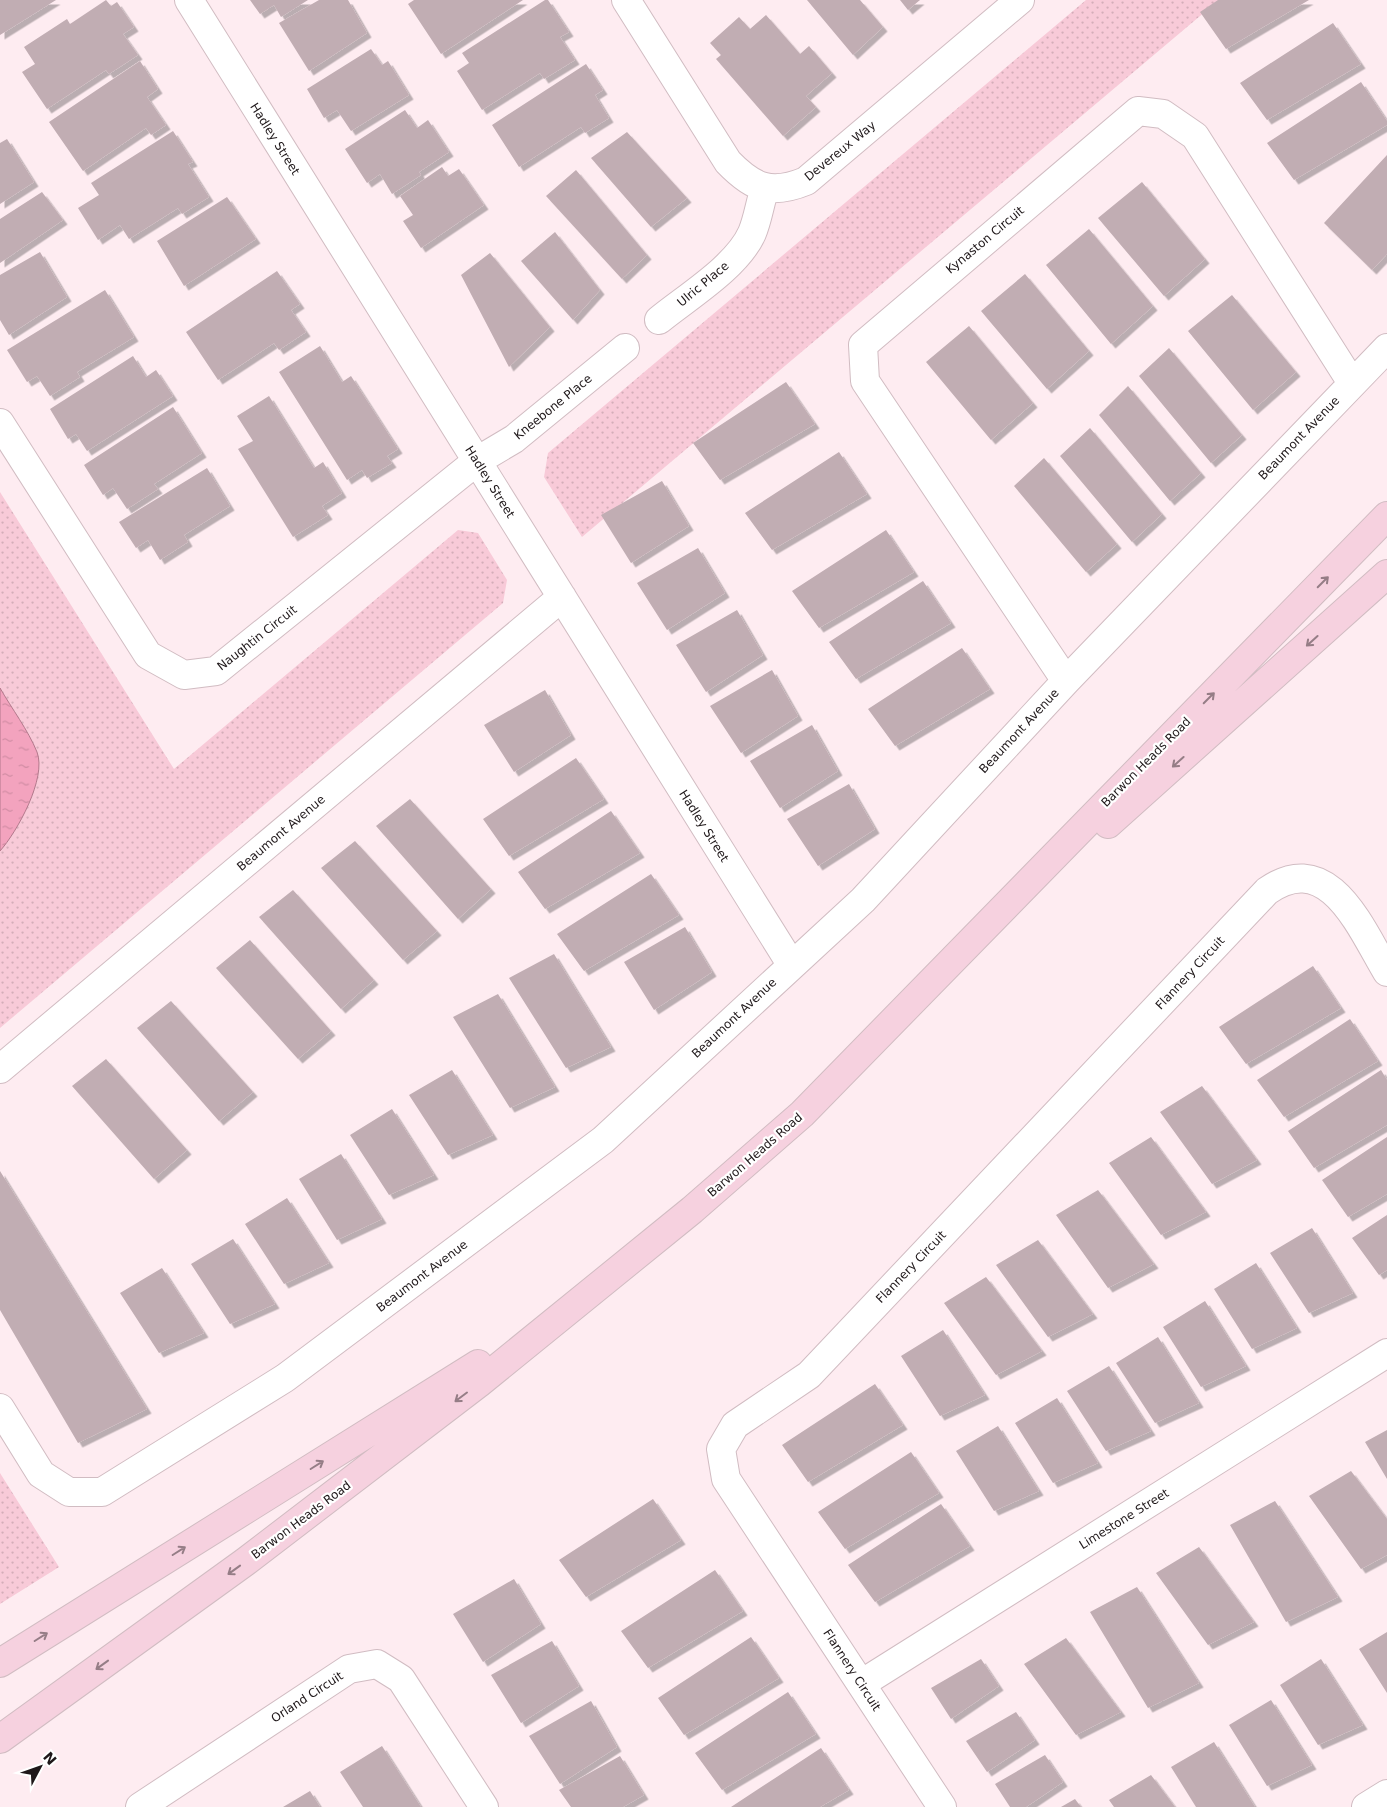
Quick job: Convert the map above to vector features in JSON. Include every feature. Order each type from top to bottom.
[{"type":"main road","name":"Barwon Heads Road","points":[[0,1739],[245,1562],[479,1383],[692,1210],[802,1114],[1387,516]]},
{"type":"main road","name":"Barwon Heads Road","points":[[905,1007],[1387,574]]},
{"type":"main road","name":"Barwon Heads Road","points":[[0,1663],[594,1290]]},
{"type":"street","name":"Hadley Street","points":[[188,0],[792,964]]},
{"type":"street","name":"Devereux Way","points":[[626,0],[728,162],[744,179],[765,188],[786,189],[806,181],[1020,0]]},
{"type":"street","name":"Kynaston Circuit","points":[[1066,681],[865,380],[863,345],[1138,111],[1163,114],[1196,136],[1352,384]]},
{"type":"street","name":"Ulric Place","points":[[659,320],[729,264],[741,250],[752,234],[765,188]]},
{"type":"street","name":"Kneebone Place","points":[[477,461],[514,439],[625,348]]},
{"type":"street","name":"Beaumont Avenue","points":[[0,1408],[41,1474],[69,1492],[102,1492],[285,1378],[603,1140],[863,900],[1066,681],[1387,348]]},
{"type":"street","name":"Naughtin Circuit","points":[[0,423],[148,655],[184,675],[216,672],[477,461]]},
{"type":"street","name":"Beaumont Avenue","points":[[0,1069],[562,597]]},
{"type":"street","name":"Flannery Circuit","points":[[942,1807],[726,1479],[721,1449],[735,1425],[809,1376],[1141,1026],[1251,906],[1271,888],[1288,880],[1305,878],[1316,880],[1332,889],[1352,915],[1387,972]]},
{"type":"street","name":"Limestone Street","points":[[861,1684],[1387,1353]]},
{"type":"street","name":"Orland Circuit","points":[[140,1807],[349,1669],[377,1664],[401,1679],[484,1807]]},
{"type":"street","points":[[1366,1807],[1387,1794]]},
{"type":"shaded area","points":[[1086,0],[1219,0],[582,537],[544,477],[548,453]]},
{"type":"shaded area","points":[[0,492],[174,769],[458,530],[478,533],[507,580],[503,603],[0,1028]]},
{"type":"shaded area","points":[[0,1473],[59,1567],[0,1604]]},
{"type":"water","points":[[0,688],[29,736],[37,752],[39,763],[38,776],[29,804],[0,851]]},
{"type":"building","points":[[0,0],[56,0],[0,35]]},
{"type":"building","points":[[106,0],[111,6],[117,2],[134,27],[123,34],[138,55],[109,74],[106,70],[47,109],[22,72],[35,64],[24,47],[67,19],[70,24]]},
{"type":"building","points":[[250,0],[308,0],[281,17],[274,5],[260,14]]},
{"type":"building","points":[[319,0],[348,0],[367,33],[309,71],[279,23]]},
{"type":"building","points":[[414,0],[523,0],[441,54],[408,4]]},
{"type":"building","points":[[545,0],[548,0],[569,32],[560,37],[575,60],[544,79],[540,73],[482,110],[457,71],[469,63],[462,53]]},
{"type":"building","points":[[807,0],[860,0],[883,27],[853,55]]},
{"type":"building","points":[[900,0],[920,0],[908,10]]},
{"type":"building","points":[[1218,0],[1309,0],[1226,49],[1200,12]]},
{"type":"building","points":[[766,15],[800,54],[809,46],[832,73],[806,96],[816,107],[783,136],[716,59],[721,55],[710,43],[739,17],[750,29]]},
{"type":"building","points":[[1333,23],[1361,64],[1267,120],[1240,83]]},
{"type":"building","points":[[371,49],[382,65],[388,61],[409,95],[351,131],[337,110],[324,118],[307,89]]},
{"type":"building","points":[[140,61],[158,89],[147,97],[166,125],[151,135],[146,128],[83,171],[49,122]]},
{"type":"building","points":[[586,64],[603,90],[595,95],[609,118],[585,133],[581,127],[519,167],[492,125]]},
{"type":"building","points":[[1361,82],[1387,121],[1387,125],[1294,180],[1267,143]]},
{"type":"building","points":[[405,110],[417,128],[428,120],[449,152],[419,172],[421,175],[392,194],[380,174],[367,183],[345,149]]},
{"type":"building","points":[[173,131],[193,162],[188,164],[209,197],[182,214],[178,208],[129,239],[120,225],[98,240],[78,208],[99,195],[91,183]]},
{"type":"building","points":[[627,132],[687,198],[651,227],[591,158]]},
{"type":"building","points":[[7,139],[34,182],[0,204],[0,143]]},
{"type":"building","points":[[1387,155],[1387,254],[1372,270],[1324,223]]},
{"type":"building","points":[[442,167],[448,176],[459,169],[484,205],[421,248],[403,221],[413,215],[400,196]]},
{"type":"building","points":[[576,170],[647,255],[622,279],[546,196]]},
{"type":"building","points":[[1142,182],[1205,259],[1164,296],[1098,218]]},
{"type":"building","points":[[42,192],[63,220],[0,263],[0,219]]},
{"type":"building","points":[[227,197],[256,239],[184,286],[157,241]]},
{"type":"building","points":[[1089,229],[1153,306],[1111,344],[1046,265]]},
{"type":"building","points":[[555,232],[600,290],[573,320],[521,261]]},
{"type":"building","points":[[40,252],[67,297],[9,335],[0,320],[0,275]]},
{"type":"building","points":[[490,253],[550,327],[509,367],[461,275]]},
{"type":"building","points":[[277,271],[300,304],[291,310],[306,332],[279,350],[274,343],[218,380],[186,332]]},
{"type":"building","points":[[1025,274],[1089,351],[1047,389],[981,311]]},
{"type":"building","points":[[105,290],[134,337],[77,372],[80,377],[50,396],[37,376],[27,382],[7,350]]},
{"type":"building","points":[[1232,295],[1296,372],[1253,410],[1188,331]]},
{"type":"building","points":[[969,326],[1033,403],[991,440],[926,362]]},
{"type":"building","points":[[320,346],[342,382],[351,376],[398,449],[387,456],[392,463],[367,478],[362,470],[347,480],[279,372]]},
{"type":"building","points":[[1169,348],[1242,435],[1211,463],[1139,376]]},
{"type":"building","points":[[133,356],[146,377],[156,370],[173,396],[87,451],[76,434],[68,439],[50,409]]},
{"type":"building","points":[[786,382],[815,424],[720,480],[693,443]]},
{"type":"building","points":[[1128,386],[1201,473],[1170,501],[1099,415]]},
{"type":"building","points":[[269,396],[314,468],[323,462],[342,493],[322,506],[328,515],[293,537],[238,449],[253,441],[237,416]]},
{"type":"building","points":[[173,407],[202,453],[154,484],[158,489],[127,509],[113,488],[103,495],[84,465]]},
{"type":"building","points":[[1090,428],[1162,514],[1132,542],[1060,456]]},
{"type":"building","points":[[839,452],[867,494],[772,550],[745,513]]},
{"type":"building","points":[[1044,458],[1117,544],[1086,572],[1014,486]]},
{"type":"building","points":[[207,468],[230,506],[184,535],[188,542],[160,560],[148,540],[136,548],[119,522]]},
{"type":"building","points":[[662,481],[689,526],[631,563],[601,515]]},
{"type":"building","points":[[886,530],[914,572],[819,628],[792,591]]},
{"type":"building","points":[[698,548],[725,593],[667,630],[637,583]]},
{"type":"building","points":[[923,581],[951,623],[856,679],[829,642]]},
{"type":"building","points":[[737,610],[763,655],[706,692],[676,645]]},
{"type":"building","points":[[962,648],[990,689],[895,746],[868,709]]},
{"type":"building","points":[[772,670],[798,716],[741,753],[710,706]]},
{"type":"building","points":[[545,690],[571,735],[514,772],[484,725]]},
{"type":"building","points":[[812,725],[838,771],[780,808],[750,761]]},
{"type":"building","points":[[576,758],[604,799],[509,856],[483,819]]},
{"type":"building","points":[[849,784],[875,829],[818,866],[787,819]]},
{"type":"building","points":[[410,799],[491,889],[458,919],[376,826]]},
{"type":"building","points":[[611,811],[640,853],[545,909],[518,872]]},
{"type":"building","points":[[355,841],[437,931],[403,960],[321,868]]},
{"type":"building","points":[[651,874],[679,915],[584,971],[557,934]]},
{"type":"building","points":[[293,890],[374,980],[341,1009],[259,917]]},
{"type":"building","points":[[685,927],[712,972],[654,1010],[624,962]]},
{"type":"building","points":[[250,940],[331,1031],[298,1059],[216,968]]},
{"type":"building","points":[[554,954],[611,1047],[566,1068],[509,978]]},
{"type":"building","points":[[1313,966],[1341,1008],[1246,1064],[1219,1027]]},
{"type":"building","points":[[498,994],[555,1087],[510,1108],[453,1017]]},
{"type":"building","points":[[171,1001],[253,1092],[219,1121],[137,1028]]},
{"type":"building","points":[[1350,1019],[1378,1061],[1284,1117],[1257,1080]]},
{"type":"building","points":[[106,1059],[187,1150],[154,1179],[72,1086]]},
{"type":"building","points":[[452,1070],[493,1135],[448,1155],[409,1095]]},
{"type":"building","points":[[1381,1070],[1387,1080],[1387,1125],[1314,1168],[1288,1131]]},
{"type":"building","points":[[1202,1086],[1257,1160],[1212,1184],[1160,1112]]},
{"type":"building","points":[[392,1109],[434,1175],[389,1195],[350,1135]]},
{"type":"building","points":[[1151,1137],[1206,1212],[1161,1235],[1109,1163]]},
{"type":"building","points":[[1387,1137],[1387,1194],[1348,1217],[1322,1180]]},
{"type":"building","points":[[341,1154],[382,1219],[337,1240],[299,1179]]},
{"type":"building","points":[[0,1171],[147,1409],[78,1443],[0,1310]]},
{"type":"building","points":[[1098,1190],[1154,1264],[1108,1288],[1056,1215]]},
{"type":"building","points":[[287,1198],[329,1263],[284,1284],[245,1224]]},
{"type":"building","points":[[1387,1215],[1387,1270],[1379,1275],[1352,1238]]},
{"type":"building","points":[[1312,1228],[1353,1293],[1309,1313],[1270,1253]]},
{"type":"building","points":[[233,1239],[275,1304],[230,1324],[191,1264]]},
{"type":"building","points":[[1038,1240],[1093,1314],[1048,1337],[996,1265]]},
{"type":"building","points":[[1256,1263],[1297,1328],[1252,1349],[1214,1289]]},
{"type":"building","points":[[162,1268],[204,1333],[159,1353],[120,1293]]},
{"type":"building","points":[[986,1277],[1042,1351],[996,1375],[944,1303]]},
{"type":"building","points":[[1205,1301],[1246,1366],[1201,1387],[1163,1327]]},
{"type":"building","points":[[943,1330],[985,1395],[940,1416],[901,1356]]},
{"type":"building","points":[[1158,1337],[1199,1403],[1155,1423],[1116,1363]]},
{"type":"building","points":[[1109,1366],[1151,1431],[1106,1451],[1067,1391]]},
{"type":"building","points":[[875,1384],[903,1425],[808,1482],[782,1445]]},
{"type":"building","points":[[1057,1398],[1098,1463],[1053,1483],[1015,1423]]},
{"type":"building","points":[[998,1426],[1039,1491],[994,1511],[956,1451]]},
{"type":"building","points":[[1387,1430],[1387,1479],[1365,1442]]},
{"type":"building","points":[[911,1452],[939,1493],[845,1549],[818,1512]]},
{"type":"building","points":[[1351,1471],[1387,1519],[1387,1555],[1361,1569],[1309,1496]]},
{"type":"building","points":[[653,1499],[681,1540],[586,1597],[559,1560]]},
{"type":"building","points":[[1275,1501],[1338,1597],[1286,1622],[1230,1525]]},
{"type":"building","points":[[941,1504],[970,1546],[875,1602],[848,1565]]},
{"type":"building","points":[[1199,1547],[1254,1622],[1208,1645],[1156,1573]]},
{"type":"building","points":[[715,1570],[743,1611],[648,1668],[621,1631]]},
{"type":"building","points":[[514,1579],[541,1624],[483,1662],[453,1614]]},
{"type":"building","points":[[1137,1587],[1199,1683],[1148,1708],[1090,1612]]},
{"type":"building","points":[[1387,1632],[1387,1693],[1359,1649]]},
{"type":"building","points":[[751,1637],[779,1678],[684,1735],[658,1698]]},
{"type":"building","points":[[1066,1638],[1121,1712],[1076,1735],[1024,1664]]},
{"type":"building","points":[[552,1641],[579,1686],[521,1723],[491,1675]]},
{"type":"building","points":[[981,1659],[999,1686],[951,1719],[931,1688]]},
{"type":"building","points":[[1321,1659],[1363,1725],[1318,1745],[1280,1685]]},
{"type":"building","points":[[788,1692],[816,1734],[722,1790],[695,1753]]},
{"type":"building","points":[[1271,1700],[1312,1765],[1267,1786],[1229,1725]]},
{"type":"building","points":[[591,1701],[617,1747],[560,1784],[529,1736]]},
{"type":"building","points":[[1016,1712],[1035,1740],[987,1772],[966,1741]]},
{"type":"building","points":[[1214,1742],[1255,1807],[1196,1807],[1171,1767]]},
{"type":"building","points":[[382,1746],[421,1807],[363,1807],[340,1772]]},
{"type":"building","points":[[821,1748],[849,1790],[820,1807],[731,1807]]},
{"type":"building","points":[[1045,1755],[1063,1782],[1026,1807],[1010,1807],[995,1784]]},
{"type":"building","points":[[620,1756],[644,1795],[623,1807],[571,1807],[559,1790]]},
{"type":"building","points":[[1151,1775],[1175,1807],[1114,1807],[1109,1800]]},
{"type":"building","points":[[310,1791],[320,1807],[283,1807]]},
{"type":"building","points":[[1075,1799],[1081,1807],[1061,1807]]}]
